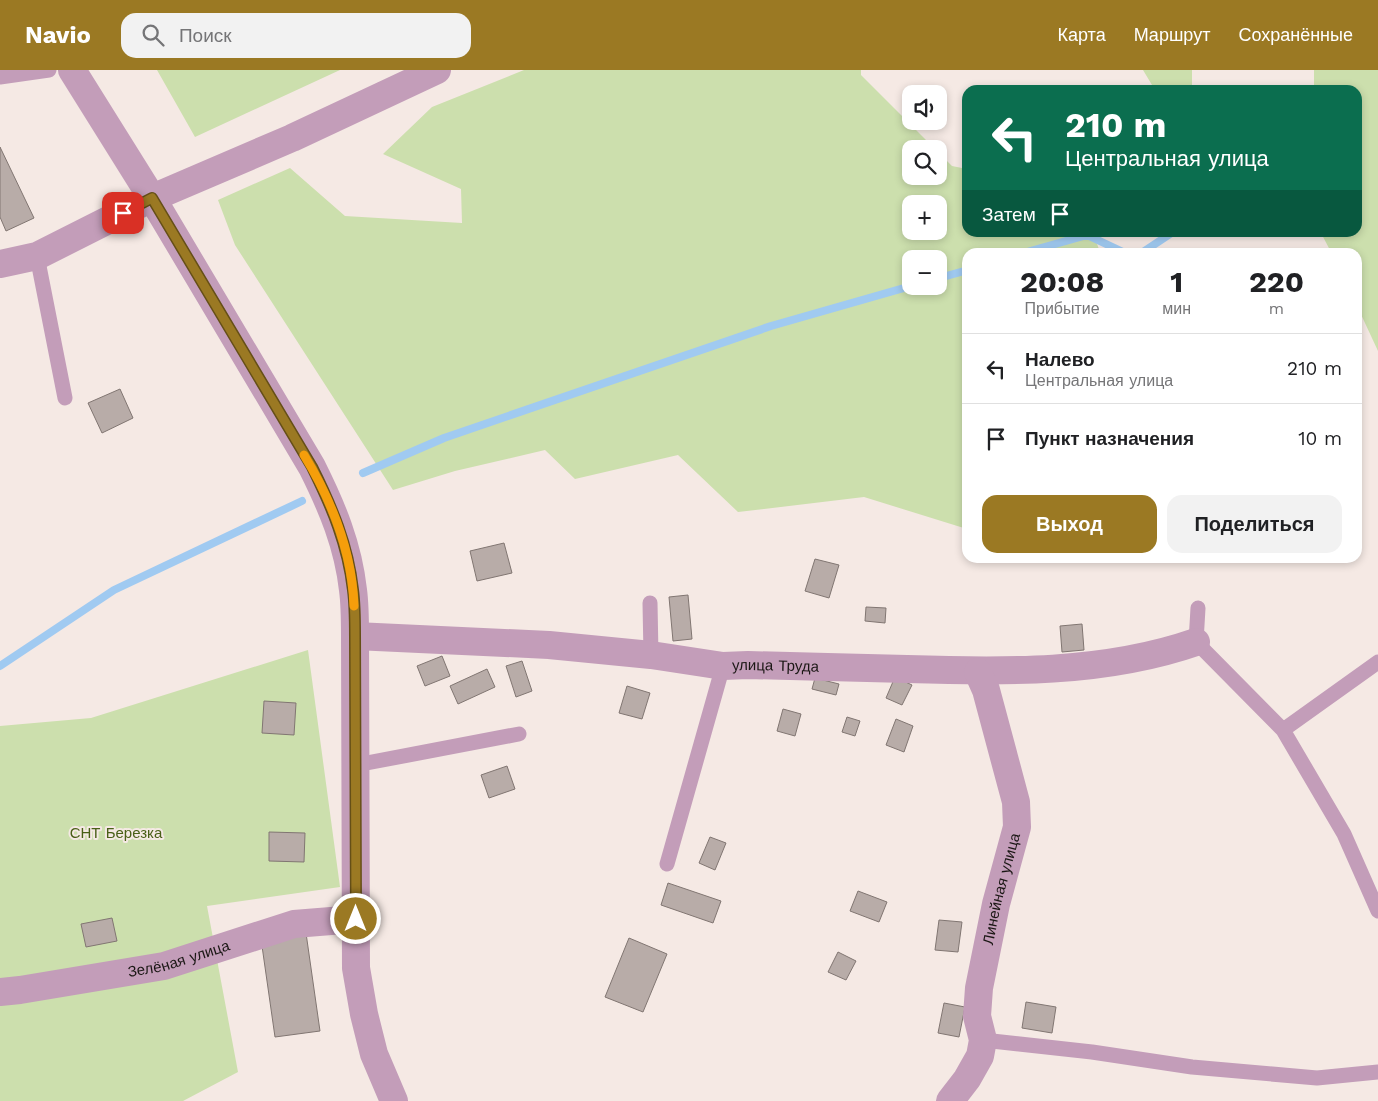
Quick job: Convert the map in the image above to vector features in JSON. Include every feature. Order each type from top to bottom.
[{"type":"street","points":[[72,70],[152,198],[312,467],[333,509],[346,549],[354,590],[356,968],[364,1014],[374,1054],[394,1101]]},
{"type":"street","points":[[0,264],[37,256],[152,198],[292,138],[437,70]]},
{"type":"street","name":"улица Труда","points":[[355,636],[548,645],[651,655],[724,666],[748,664],[978,672],[1079,667],[1169,652],[1196,642]]},
{"type":"street","name":"Линейная улица","points":[[950,1101],[967,1079],[980,1056],[982,1040],[977,1016],[979,988],[996,904],[1017,826],[1016,802],[986,690],[978,672]]},
{"type":"street","name":"Зелёная улица","points":[[0,992],[164,966],[294,924],[356,919]]},
{"type":"lane","points":[[0,77],[49,70]]},
{"type":"lane","points":[[37,256],[65,398]]},
{"type":"lane","points":[[650,603],[651,655]]},
{"type":"lane","points":[[1198,608],[1196,642],[1283,730],[1344,834],[1378,911]]},
{"type":"lane","points":[[1283,730],[1378,662]]},
{"type":"lane","points":[[667,864],[724,666]]},
{"type":"lane","points":[[356,765],[519,734]]},
{"type":"lane","points":[[982,1040],[1092,1052],[1192,1067],[1317,1078],[1378,1072]]},
{"type":"green space","points":[[157,70],[340,70],[195,137]]},
{"type":"green space","points":[[524,70],[861,70],[861,75],[902,116],[902,130],[916,130],[926,140],[902,140],[902,185],[947,185],[947,161],[952,166],[962,168],[962,237],[1094,237],[1099,248],[962,248],[962,527],[864,497],[738,512],[678,455],[575,479],[545,450],[455,471],[393,490],[235,245],[218,200],[290,168],[345,216],[462,223],[461,189],[383,154],[432,107]]},
{"type":"green space","points":[[1143,70],[1192,70],[1192,85],[1152,85]]},
{"type":"green space","points":[[1314,70],[1378,70],[1378,351],[1362,317],[1362,248],[1329,248],[1323,237],[1362,237],[1362,85],[1314,85]]},
{"type":"green space","name":"СНТ Березка","points":[[308,650],[340,887],[207,906],[238,1072],[183,1101],[0,1101],[0,726],[91,718]]},
{"type":"building","points":[[0,147],[34,218],[6,231],[0,217]]},
{"type":"building","points":[[120,389],[133,418],[102,433],[88,403]]},
{"type":"building","points":[[504,543],[512,573],[477,581],[470,551]]},
{"type":"building","points":[[815,559],[839,565],[829,598],[805,591]]},
{"type":"building","points":[[688,595],[692,639],[673,641],[669,597]]},
{"type":"building","points":[[866,607],[886,608],[885,623],[865,621]]},
{"type":"building","points":[[1082,624],[1084,650],[1062,652],[1060,626]]},
{"type":"building","points":[[442,656],[450,676],[425,686],[417,666]]},
{"type":"building","points":[[522,661],[532,691],[516,697],[506,666]]},
{"type":"building","points":[[487,669],[495,687],[458,704],[450,686]]},
{"type":"building","points":[[895,677],[912,685],[902,705],[886,698]]},
{"type":"building","points":[[815,678],[839,684],[836,695],[812,689]]},
{"type":"building","points":[[627,686],[650,693],[642,719],[619,713]]},
{"type":"building","points":[[264,701],[296,703],[294,735],[262,733]]},
{"type":"building","points":[[783,709],[801,714],[795,736],[777,731]]},
{"type":"building","points":[[847,717],[860,721],[855,736],[842,732]]},
{"type":"building","points":[[896,719],[913,726],[904,752],[886,745]]},
{"type":"building","points":[[507,766],[515,789],[489,798],[481,775]]},
{"type":"building","points":[[269,832],[305,833],[304,862],[269,861]]},
{"type":"building","points":[[710,837],[726,843],[715,870],[699,863]]},
{"type":"building","points":[[668,883],[721,901],[713,923],[661,905]]},
{"type":"building","points":[[858,891],[887,902],[879,922],[850,911]]},
{"type":"building","points":[[112,918],[117,941],[86,947],[81,924]]},
{"type":"building","points":[[939,920],[962,922],[958,952],[935,950]]},
{"type":"building","points":[[306,933],[320,1031],[275,1037],[261,939]]},
{"type":"building","points":[[629,938],[667,954],[643,1012],[605,997]]},
{"type":"building","points":[[838,952],[856,961],[846,980],[828,972]]},
{"type":"building","points":[[1026,1002],[1056,1007],[1052,1033],[1022,1028]]},
{"type":"building","points":[[944,1003],[965,1007],[959,1037],[938,1033]]},
{"type":"waterway","points":[[1041,248],[1080,237]]},
{"type":"waterway","points":[[1091,237],[1115,248]]},
{"type":"waterway","points":[[1149,248],[1166,237]]},
{"type":"waterway","points":[[947,276],[962,272]]},
{"type":"waterway","points":[[363,473],[444,438],[771,326],[902,289]]},
{"type":"waterway","points":[[0,666],[114,590],[302,501]]},
{"type":"slow traffic","points":[[304,455],[333,509],[346,549],[354,590],[354,606]]},
{"type":"route","points":[[123,213],[152,198],[312,467],[333,509],[346,549],[354,590],[356,919]]}]
